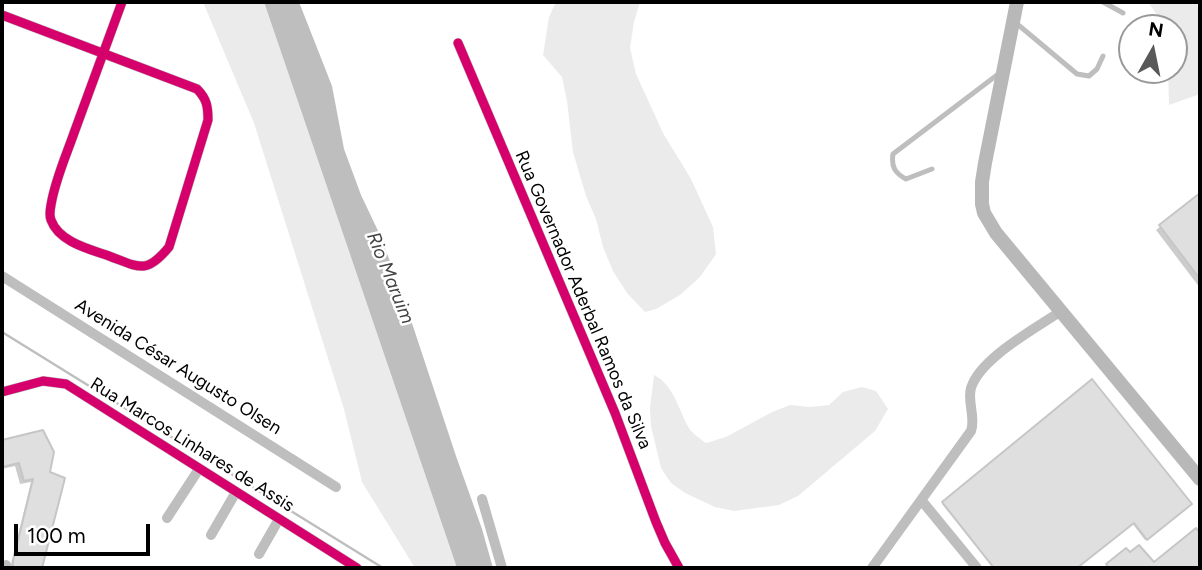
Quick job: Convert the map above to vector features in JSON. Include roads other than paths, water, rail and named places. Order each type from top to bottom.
[{"type":"main road","points":[[1017,2],[985,163],[982,196],[984,214],[996,233],[1200,479]]},
{"type":"street","points":[[2,15],[103,53],[197,89],[204,96],[208,106],[208,120],[169,247],[155,262],[146,267],[77,245],[55,229],[50,217],[57,181],[103,53],[122,2]]},
{"type":"street","name":"Rua Governador Aderbal Ramos da Silva","points":[[458,43],[603,383],[656,522],[679,568]]},
{"type":"street","name":"Avenida César Augusto Olsen","points":[[2,276],[336,487]]},
{"type":"street","points":[[872,568],[971,431],[974,425],[970,393],[974,379],[981,369],[1061,311]]},
{"type":"street","name":"Rua Marcos Linhares de Assis","points":[[2,392],[43,381],[66,384],[357,568]]},
{"type":"street","points":[[167,518],[200,469]]},
{"type":"street","points":[[211,535],[236,492]]},
{"type":"street","points":[[482,499],[502,568]]},
{"type":"street","points":[[922,501],[977,568]]},
{"type":"street","points":[[259,554],[279,519]]},
{"type":"lane","points":[[1103,2],[1123,13]]},
{"type":"lane","points":[[1014,21],[1077,74],[1089,76],[1097,69],[1103,56]]},
{"type":"lane","points":[[932,169],[906,179],[896,174],[891,162],[893,154],[1003,70]]},
{"type":"water","name":"Rio Maruim","points":[[264,2],[299,2],[332,86],[344,149],[402,293],[493,568],[457,568]]},
{"type":"waterway","points":[[2,332],[383,568]]}]
